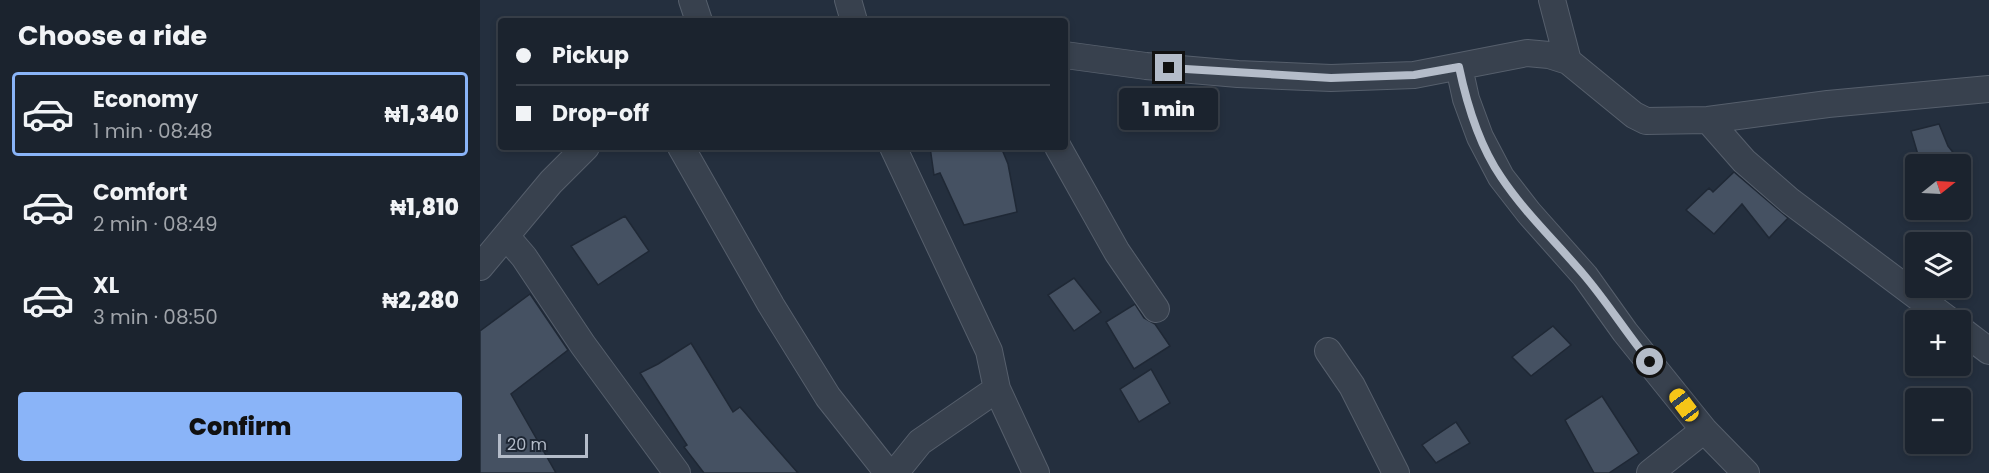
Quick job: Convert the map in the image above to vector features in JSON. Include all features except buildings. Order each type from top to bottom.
[{"type":"street","points":[[692,0],[698,18]]},
{"type":"street","points":[[848,0],[853,18]]},
{"type":"street","points":[[1552,0],[1568,61]]},
{"type":"street","points":[[1068,56],[1192,70],[1331,78],[1414,75],[1527,53],[1549,55],[1568,61],[1634,115],[1646,122],[1708,120],[1828,104],[1989,89]]},
{"type":"street","points":[[1459,67],[1466,99],[1480,137],[1501,177],[1529,213],[1585,276],[1625,332],[1704,430],[1746,473]]},
{"type":"street","points":[[1708,120],[1744,161],[1791,201],[1935,310]]},
{"type":"street","points":[[480,267],[551,182],[583,150]]},
{"type":"street","points":[[683,150],[771,305],[828,397],[900,471],[920,442],[997,389]]},
{"type":"street","points":[[894,150],[989,351],[997,389],[1036,473]]},
{"type":"street","points":[[1060,150],[1117,252],[1156,309]]},
{"type":"street","points":[[506,236],[524,257],[583,345],[677,473]]},
{"type":"street","points":[[1971,337],[1989,351]]},
{"type":"street","points":[[1328,351],[1352,386],[1396,473]]},
{"type":"street","points":[[1650,473],[1704,430]]},
{"type":"route","points":[[1169,68],[1331,78],[1414,75],[1459,67],[1466,99],[1480,137],[1501,177],[1529,213],[1585,276],[1625,332],[1650,362]]}]
